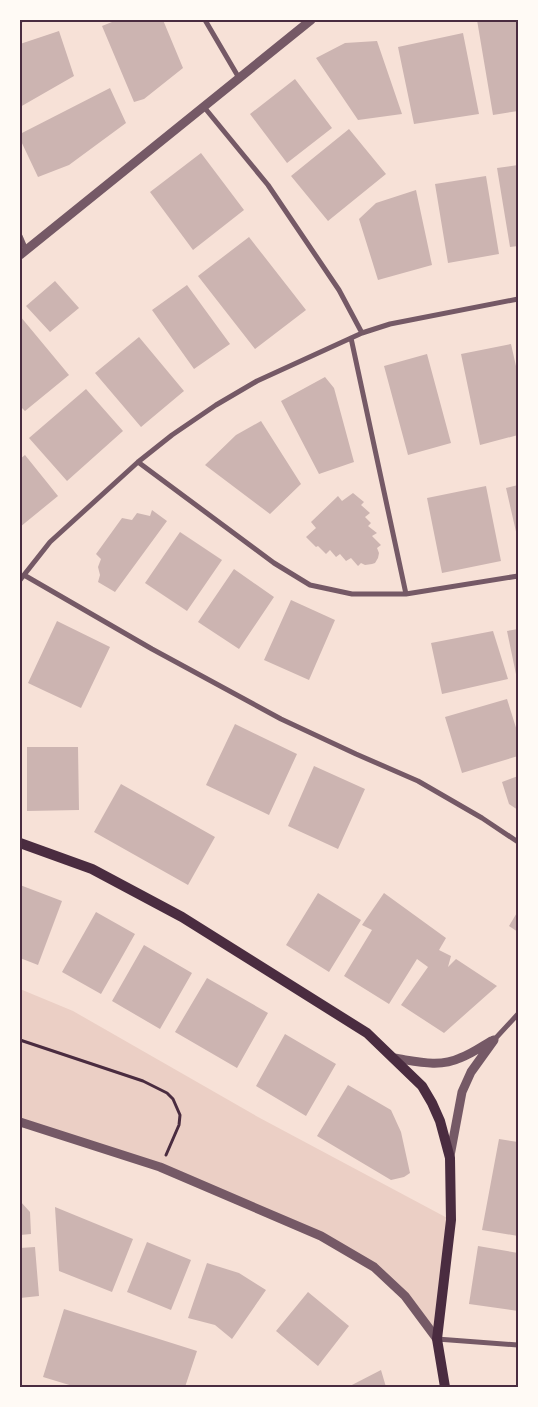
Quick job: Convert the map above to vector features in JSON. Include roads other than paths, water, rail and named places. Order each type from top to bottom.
[{"type":"main road","points":[[20,843],[92,869],[182,917],[367,1033],[422,1086],[440,1121],[450,1158],[451,1220],[437,1338],[444,1387]]},
{"type":"street","points":[[204,20],[239,78]]},
{"type":"street","points":[[20,236],[23,252],[311,20]]},
{"type":"street","points":[[204,108],[268,185],[339,290],[362,333]]},
{"type":"street","points":[[20,580],[50,542],[138,462],[172,435],[216,405],[257,381],[362,333],[390,324],[518,299]]},
{"type":"street","points":[[351,338],[406,594]]},
{"type":"street","points":[[138,462],[274,563],[310,584],[352,594],[406,594],[518,576]]},
{"type":"street","points":[[24,575],[152,650],[282,719],[418,781],[482,818],[518,842]]},
{"type":"street","points":[[450,1158],[462,1092],[471,1072],[494,1040],[518,1014]]},
{"type":"street","points":[[394,1058],[426,1063],[450,1062],[494,1040]]},
{"type":"street","points":[[20,1122],[160,1167],[321,1236],[374,1267],[405,1296],[437,1338],[518,1345]]}]
